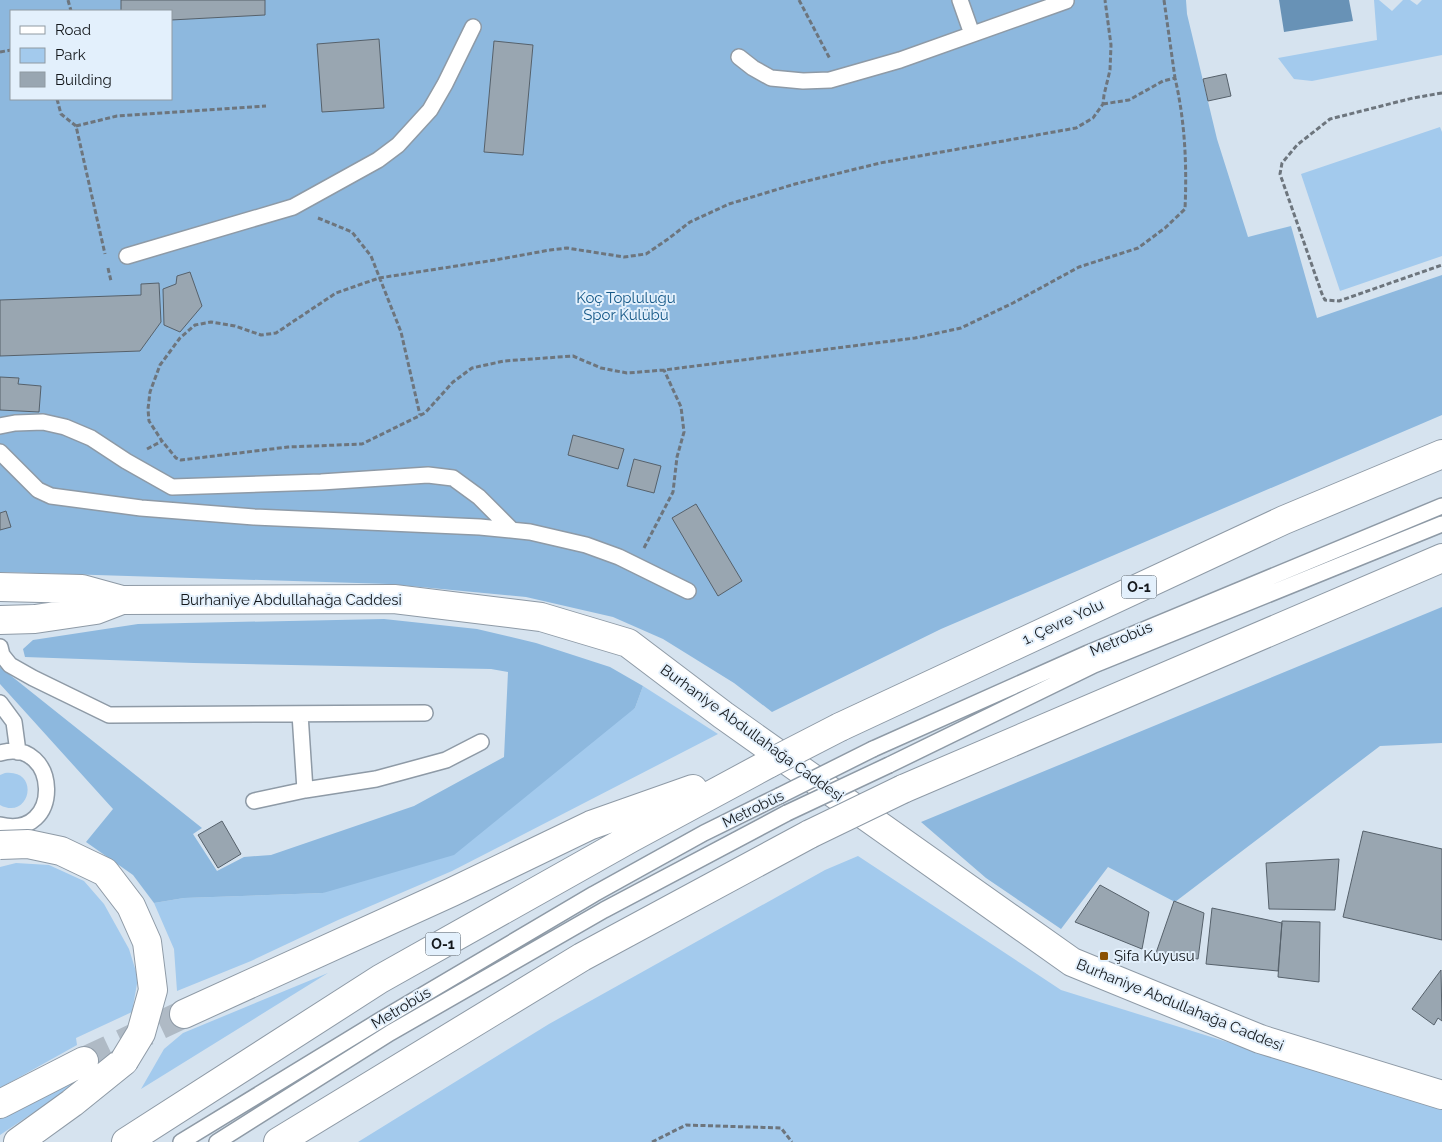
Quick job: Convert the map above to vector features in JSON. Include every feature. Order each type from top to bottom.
[{"type":"main road","name":"1. Çevre Yolu","points":[[770,763],[840,727],[1284,520],[1442,454]]},
{"type":"main road","points":[[278,1142],[582,957],[810,834],[903,789],[1442,558]]},
{"type":"main road","name":"Burhaniye Abdullahağa Caddesi","points":[[0,587],[82,589],[122,600],[394,599],[542,617],[628,643],[723,715],[1072,962],[1260,1039],[1442,1095]]},
{"type":"main road","points":[[0,620],[35,619],[96,610],[122,600]]},
{"type":"main road","points":[[184,1014],[452,892],[591,825],[770,763]]},
{"type":"main road","name":"O-1","points":[[126,1142],[380,979],[631,838],[770,763]]},
{"type":"main road","points":[[0,845],[28,844],[61,851],[105,872],[130,906],[147,942],[152,990],[141,1033],[124,1061],[72,1103],[18,1142]]},
{"type":"main road","points":[[0,1104],[84,1061]]},
{"type":"main road","points":[[292,1142],[329,1110]]},
{"type":"lane","points":[[960,0],[972,34]]},
{"type":"lane","points":[[739,57],[752,68],[771,78],[803,81],[830,80],[900,60],[1066,1]]},
{"type":"lane","points":[[128,256],[293,207],[378,160],[398,145],[430,110],[473,27]]},
{"type":"lane","points":[[0,426],[15,423],[43,422],[65,427],[91,438],[126,461],[172,486],[321,482],[428,475],[453,478],[479,497],[512,530]]},
{"type":"lane","points":[[0,452],[38,490],[51,496],[141,508],[254,517],[480,527],[530,532],[586,545],[619,557],[688,591]]},
{"type":"lane","name":"Metrobüs","points":[[181,1142],[594,894],[704,833],[873,749],[1088,653],[1442,506]]},
{"type":"lane","name":"Metrobüs","points":[[217,1142],[390,1033],[604,910],[787,813],[1094,665],[1442,524]]},
{"type":"lane","points":[[0,647],[2,655],[10,665],[109,715],[425,713]]},
{"type":"lane","points":[[0,703],[14,722],[18,752]]},
{"type":"lane","points":[[300,714],[305,790]]},
{"type":"lane","points":[[254,801],[305,790],[376,779],[446,760],[481,742]]},
{"type":"lane","points":[[0,753],[6,751],[18,752],[29,757],[39,765],[45,776],[48,788],[46,800],[40,812],[31,820],[20,826],[7,827],[0,825]]},
{"type":"path","points":[[798,0],[839,78]]},
{"type":"path","points":[[1105,0],[1111,45],[1110,70],[1103,104],[1093,118],[1076,128],[880,163],[795,184],[729,204],[690,222],[646,254],[624,257],[568,248],[379,278],[336,293],[276,333],[261,335],[235,326],[211,322],[195,325],[180,338],[160,365],[150,392],[149,421],[176,458],[186,460],[201,456],[288,447],[362,444],[425,413],[453,382],[472,368],[504,361],[573,356],[601,368],[627,373],[915,338],[961,328],[1013,303],[1079,267],[1138,248],[1165,228],[1185,208],[1187,170],[1181,103],[1175,78],[1164,0]]},
{"type":"path","points":[[1103,104],[1129,100],[1163,81],[1175,78]]},
{"type":"path","points":[[1442,93],[1413,98],[1330,119],[1298,145],[1282,163],[1280,174],[1325,300],[1339,301],[1442,265]]},
{"type":"path","points":[[57,100],[61,114],[76,126],[111,281]]},
{"type":"path","points":[[76,126],[117,116],[266,106]]},
{"type":"path","points":[[293,207],[352,232],[371,256],[401,332],[420,415]]},
{"type":"path","points":[[636,565],[673,492],[684,432],[681,407],[664,370]]},
{"type":"path","points":[[652,1142],[686,1125],[781,1128],[792,1142]]},
{"type":"green space","name":"Koç Topluluğu Spor Kulübü","points":[[0,0],[1186,0],[1187,14],[1217,139],[1248,237],[1291,226],[1317,318],[1442,275],[1442,415],[941,629],[772,712],[734,683],[663,639],[613,617],[526,597],[389,584],[0,572]]},
{"type":"green space","points":[[1374,0],[1379,0],[1392,11],[1403,0],[1410,0],[1417,5],[1422,0],[1442,0],[1442,55],[1312,81],[1294,79],[1278,58],[1377,40]]},
{"type":"green space","points":[[1440,127],[1442,132],[1442,256],[1340,291],[1301,174]]},
{"type":"green space","points":[[1442,607],[1442,743],[1380,746],[1175,902],[1108,867],[1061,929],[986,878],[921,822]]},
{"type":"green space","points":[[384,619],[477,629],[536,643],[610,667],[643,686],[635,708],[454,855],[323,893],[184,898],[154,903],[133,875],[86,842],[113,809],[0,684],[0,667],[202,828],[193,834],[217,871],[244,857],[271,855],[414,806],[504,757],[508,672],[491,669],[194,663],[25,657],[23,649],[33,640],[138,624]]},
{"type":"green space","points":[[643,686],[718,734],[452,871],[338,920],[251,961],[177,991],[174,949],[154,903],[184,898],[323,893],[635,708]]},
{"type":"green space","points":[[5,773],[16,774],[24,779],[27,786],[27,794],[24,801],[18,806],[10,808],[0,805],[0,775]]},
{"type":"green space","points":[[858,856],[1061,990],[1442,1109],[1442,1142],[358,1142],[549,1024],[825,870]]},
{"type":"green space","points":[[16,863],[49,865],[84,881],[104,904],[129,949],[138,978],[132,1012],[76,1038],[77,1045],[0,1088],[0,867]]},
{"type":"green space","points":[[328,973],[141,1089],[164,1049],[183,1033]]},
{"type":"green space","points":[[87,1065],[88,1076],[0,1135],[0,1112]]},
{"type":"shaded area","points":[[1279,0],[1349,0],[1353,21],[1284,32]]},
{"type":"building","points":[[121,0],[265,0],[265,15],[172,20],[172,10],[121,10]]},
{"type":"building","points":[[379,39],[384,108],[322,112],[317,44]]},
{"type":"building","points":[[494,41],[533,45],[523,155],[484,152]]},
{"type":"building","points":[[1226,74],[1231,96],[1208,101],[1203,79]]},
{"type":"building","points":[[190,272],[202,306],[180,332],[164,325],[163,289],[176,284],[177,276]]},
{"type":"building","points":[[159,283],[161,322],[140,351],[0,356],[0,300],[141,295],[141,284]]},
{"type":"building","points":[[0,377],[19,378],[18,384],[41,386],[39,412],[0,410]]},
{"type":"building","points":[[573,435],[624,449],[618,469],[568,455]]},
{"type":"building","points":[[634,459],[661,466],[654,493],[627,486]]},
{"type":"building","points":[[696,504],[742,581],[718,596],[672,518]]},
{"type":"building","points":[[6,511],[11,527],[0,530],[0,513]]},
{"type":"building","points":[[222,821],[241,854],[218,868],[198,835]]},
{"type":"building","points":[[1363,831],[1442,849],[1442,940],[1343,917]]},
{"type":"building","points":[[1339,859],[1335,910],[1269,909],[1266,863]]},
{"type":"building","points":[[1100,885],[1149,912],[1142,949],[1075,922]]},
{"type":"building","points":[[1174,901],[1204,913],[1198,959],[1156,953]]},
{"type":"building","points":[[1212,908],[1282,923],[1278,971],[1206,964]]},
{"type":"building","points":[[1282,921],[1320,922],[1319,982],[1278,977]]},
{"type":"building","points":[[1441,970],[1442,1021],[1438,1018],[1434,1025],[1412,1009]]},
{"type":"tunnel","points":[[84,1061],[184,1014]]},
{"type":"place","name":"Şifa Kuyusu","points":[[1104,956]]}]
